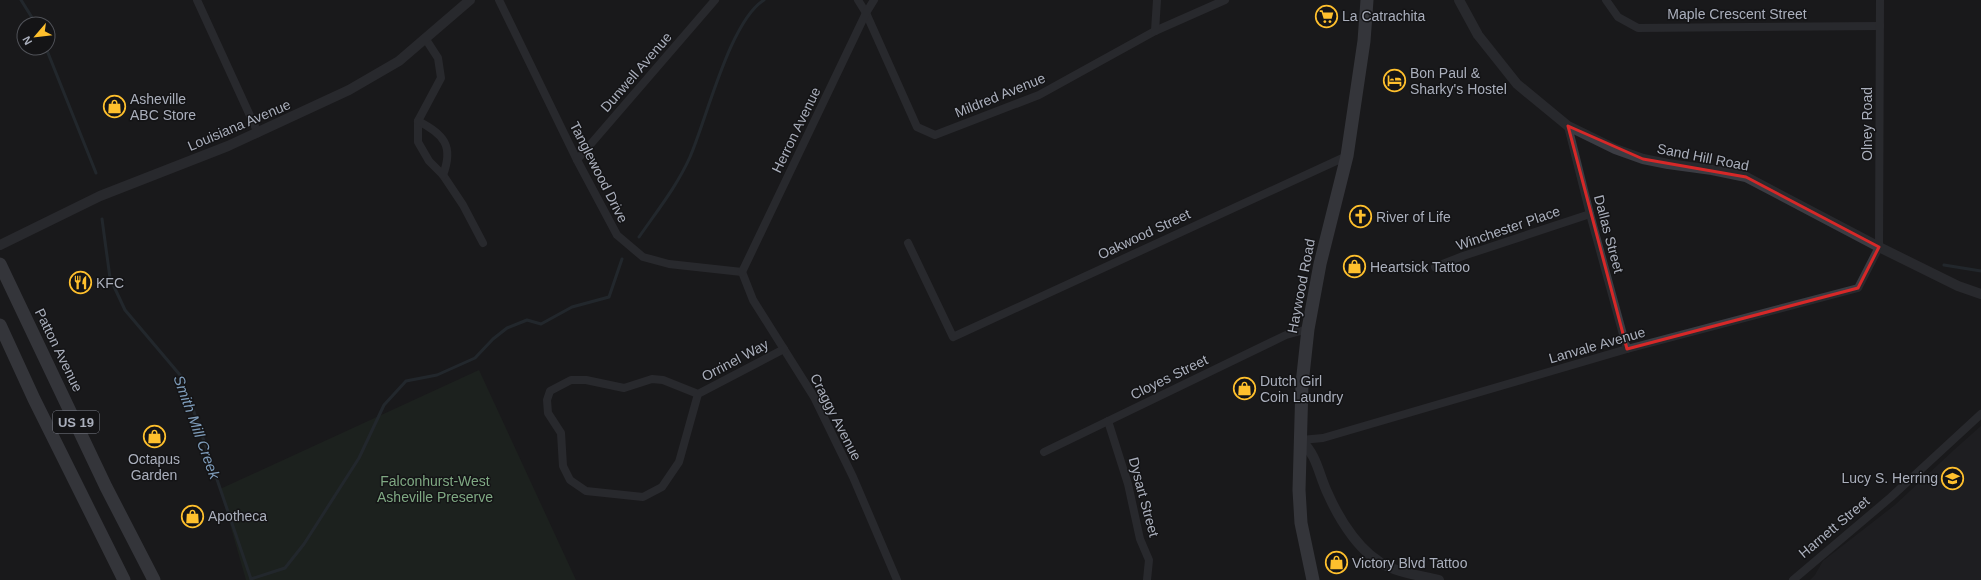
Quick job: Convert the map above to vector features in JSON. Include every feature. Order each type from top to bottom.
[{"type":"main road","name":"Haywood Road","points":[[1313,580],[1301,523],[1299,490],[1302,384],[1308,330],[1320,264],[1347,156],[1364,41],[1367,0]]},
{"type":"main road","name":"Patton Avenue","points":[[0,264],[106,487],[154,580]]},
{"type":"main road","name":"US 19","points":[[0,325],[34,399],[124,580]]},
{"type":"street","points":[[197,0],[258,133]]},
{"type":"street","name":"Louisiana Avenue","points":[[0,246],[100,196],[258,133],[349,90],[399,60],[470,0]]},
{"type":"street","name":"Tanglewood Drive","points":[[499,0],[577,160],[617,235],[643,257],[669,264],[742,272]]},
{"type":"street","name":"Dunwell Avenue","points":[[577,160],[715,0]]},
{"type":"street","name":"Mildred Avenue","points":[[858,0],[866,13],[917,127],[935,135],[1039,95],[1155,31],[1225,0]]},
{"type":"street","name":"Herron Avenue","points":[[742,272],[866,13],[874,0]]},
{"type":"street","points":[[1155,31],[1157,0]]},
{"type":"street","name":"Sand Hill Road","points":[[1459,0],[1478,35],[1517,84],[1568,126],[1615,148],[1643,159],[1746,177],[1879,247],[1958,286],[1981,294]]},
{"type":"street","name":"Maple Crescent Street","points":[[1606,0],[1618,17],[1638,28],[1880,26]]},
{"type":"street","name":"Olney Road","points":[[1879,247],[1880,0]]},
{"type":"street","points":[[425,38],[438,58],[441,78],[418,121],[418,142],[429,161],[443,175],[463,205],[483,243]]},
{"type":"street","points":[[418,121],[434,129],[442,138],[448,151],[447,165],[443,175]]},
{"type":"street","name":"Dallas Street","points":[[1568,126],[1590,214],[1627,349]]},
{"type":"street","name":"Oakwood Street","points":[[908,243],[953,337],[1347,156]]},
{"type":"street","name":"Winchester Place","points":[[1435,267],[1463,256],[1590,214]]},
{"type":"street","name":"Lanvale Avenue","points":[[1300,440],[1323,438],[1627,349],[1858,288],[1879,247]]},
{"type":"street","name":"Craggy Avenue","points":[[742,272],[753,300],[818,404],[853,477],[897,580]]},
{"type":"street","name":"Cloyes Street","points":[[1044,452],[1286,335],[1298,330],[1308,330]]},
{"type":"street","name":"Orrinel Way","points":[[698,394],[663,380],[652,379],[624,388],[586,380],[571,380],[550,391],[547,400],[548,413],[561,433],[562,466],[570,480],[586,491],[643,496],[662,486],[679,462],[698,394],[784,349]]},
{"type":"street","name":"Harnett Street","points":[[1793,580],[1891,497],[1981,414]]},
{"type":"street","name":"Dysart Street","points":[[1108,421],[1128,484],[1140,539],[1149,560],[1147,580]]},
{"type":"street","points":[[1300,440],[1312,453],[1328,494],[1355,540],[1372,557],[1389,568],[1440,580]]},
{"type":"highlighted area","points":[[1568,126],[1643,159],[1746,177],[1879,247],[1858,288],[1627,349]]},
{"type":"shaded area","name":"Lucy S. Herring","points":[[1981,426],[1981,580],[1810,580],[1815,575],[1823,561],[1895,505]]},
{"type":"green space","name":"Falconhurst-West Asheville Preserve","points":[[479,370],[576,580],[246,580],[220,489]]},
{"type":"waterway","name":"Smith Mill Creek","points":[[21,0],[31,16]]},
{"type":"waterway","points":[[639,237],[685,168],[697,140],[730,49],[740,28],[752,11],[764,0]]},
{"type":"waterway","name":"Smith Mill Creek","points":[[49,56],[96,173]]},
{"type":"waterway","name":"Smith Mill Creek","points":[[102,219],[110,278],[125,310],[180,375],[251,579]]},
{"type":"waterway","points":[[251,579],[285,568],[304,544],[359,458],[384,405],[406,381],[437,375],[475,358],[493,339],[507,328],[527,320],[541,324],[572,307],[609,297],[622,259]]},
{"type":"waterway","points":[[1944,265],[1981,271]]},
{"type":"place","name":"La Catrachita","points":[[1327,16]]},
{"type":"place","name":"Bon Paul & Sharky's Hostel","points":[[1395,81]]},
{"type":"place","name":"Asheville ABC Store","points":[[114,107]]},
{"type":"place","name":"River of Life","points":[[1361,217]]},
{"type":"place","name":"Heartsick Tattoo","points":[[1354,267]]},
{"type":"place","name":"KFC","points":[[80,283]]},
{"type":"place","name":"Dutch Girl Coin Laundry","points":[[1245,389]]},
{"type":"place","name":"Octapus Garden","points":[[154,437]]},
{"type":"place","name":"Lucy S. Herring","points":[[1953,478]]},
{"type":"place","name":"Apotheca","points":[[192,516]]},
{"type":"place","name":"Victory Blvd Tattoo","points":[[1337,563]]}]
